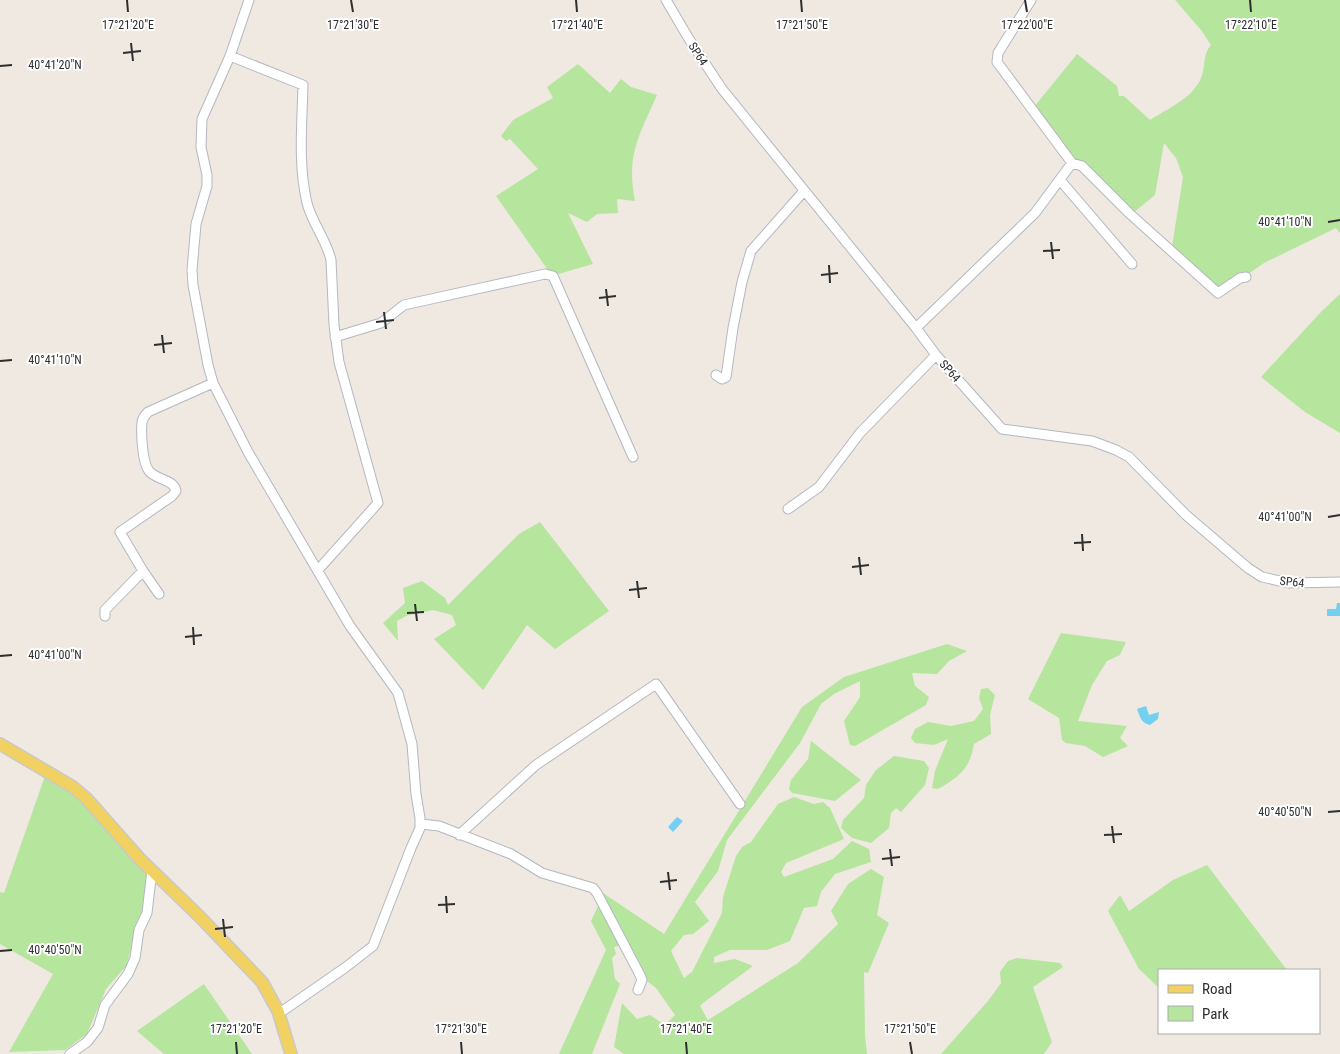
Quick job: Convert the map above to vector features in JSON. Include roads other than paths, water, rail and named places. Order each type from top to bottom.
[{"type":"main road","points":[[0,744],[73,787],[86,798],[152,870],[262,982],[278,1011],[291,1054]]},
{"type":"street","points":[[249,0],[230,56],[202,119],[201,147],[207,175],[207,186],[196,224],[193,247],[193,285],[208,365],[213,383],[238,434],[326,586],[350,626],[398,693],[412,744],[416,794],[421,824],[373,946],[284,1010],[278,1011]]},
{"type":"street","name":"SP64","points":[[666,0],[722,89],[936,355],[1002,429],[1092,441],[1129,457],[1186,515],[1248,568],[1262,577],[1288,583],[1340,582]]},
{"type":"street","points":[[1032,0],[998,54],[997,62],[1072,163],[1082,166],[1129,212],[1218,293],[1240,278],[1246,277]]},
{"type":"street","points":[[230,56],[303,85],[301,151],[307,203],[311,216],[329,250],[334,337],[344,382],[378,504],[318,570]]},
{"type":"street","points":[[916,328],[1034,213],[1072,163]]},
{"type":"street","points":[[1060,180],[1132,264]]},
{"type":"street","points":[[716,375],[722,379],[726,377],[740,291],[751,251],[804,191]]},
{"type":"street","points":[[334,337],[381,323],[404,305],[545,274],[554,276],[633,457]]},
{"type":"street","points":[[788,509],[819,488],[860,433],[936,355]]},
{"type":"street","points":[[159,594],[120,532],[172,496],[176,491],[173,485],[150,473],[145,464],[143,418],[148,412],[213,383]]},
{"type":"street","points":[[105,616],[105,610],[143,571]]},
{"type":"street","points":[[459,835],[536,765],[656,684],[740,804]]},
{"type":"street","points":[[421,824],[433,824],[510,854],[542,873],[593,888],[640,975],[642,980],[638,990]]},
{"type":"street","points":[[70,1054],[80,1051],[98,1028],[104,1004],[128,974],[135,958],[139,930],[147,913],[152,870]]},
{"type":"water","points":[[1337,603],[1340,603],[1340,616],[1327,616],[1327,609],[1336,609]]},
{"type":"water","points":[[1146,706],[1149,715],[1159,712],[1158,719],[1150,725],[1143,721],[1137,709]]},
{"type":"water","points":[[677,817],[683,821],[673,832],[668,827]]}]
